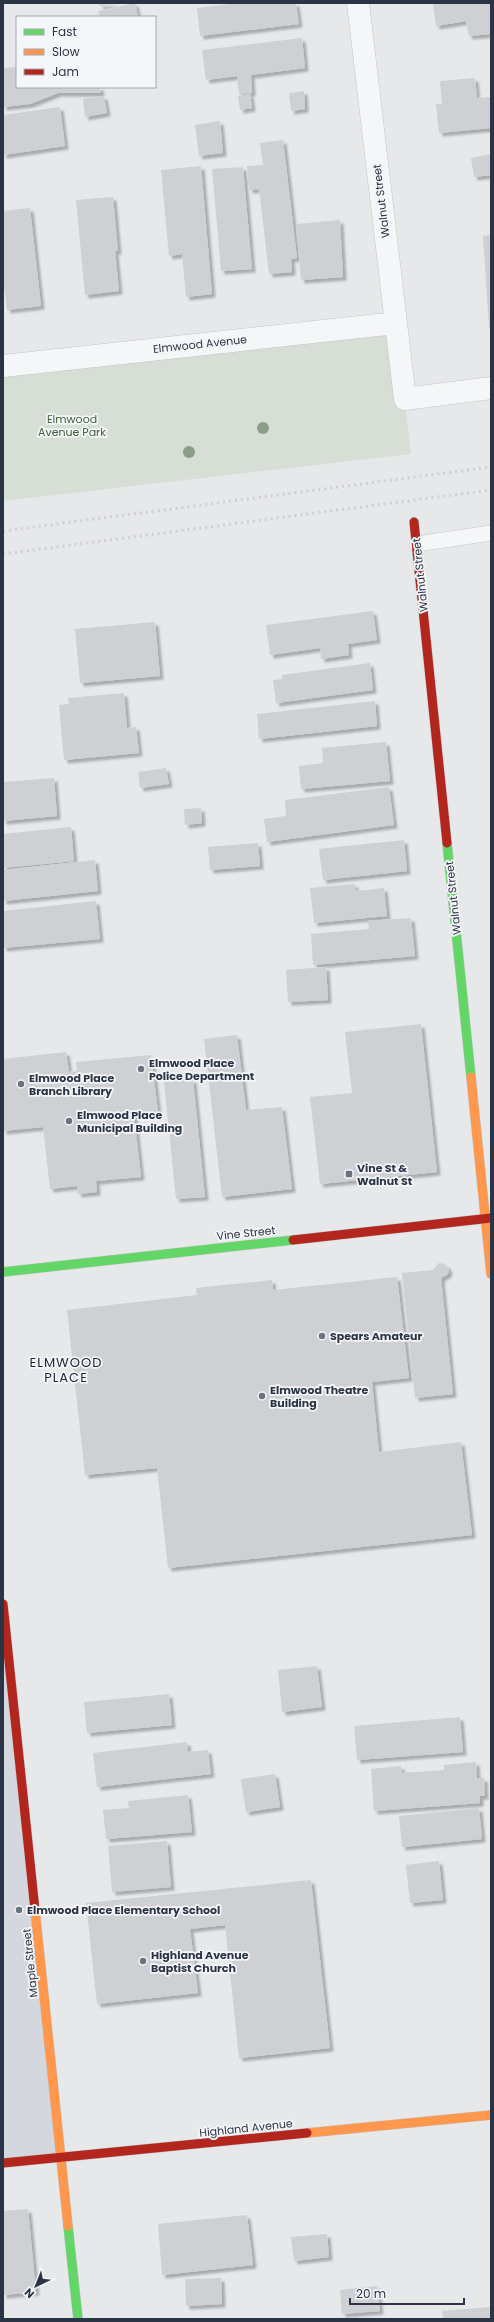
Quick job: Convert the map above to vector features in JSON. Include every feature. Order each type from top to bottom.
[{"type":"street","name":"Walnut Street","points":[[358,3],[405,399],[491,388]]},
{"type":"street","name":"Elmwood Avenue","points":[[3,366],[396,323]]},
{"type":"street","name":"Walnut Street","points":[[414,522],[488,1219],[491,1274]]},
{"type":"street","name":"Vine Street","points":[[3,1272],[488,1219]]},
{"type":"street","name":"Maple Street","points":[[3,1604],[78,2319]]},
{"type":"street","name":"Highland Avenue","points":[[3,2162],[62,2158],[491,2115]]},
{"type":"lane","points":[[417,544],[491,533]]},
{"type":"shaded area","name":"Elmwood Place Elementary School","points":[[3,1604],[63,2158],[3,2163]]},
{"type":"green space","name":"Elmwood Avenue Park","points":[[396,323],[411,454],[3,501],[3,366]]},
{"type":"building","points":[[99,3],[115,3],[115,4],[100,6]]},
{"type":"building","points":[[135,3],[138,16],[100,16],[98,11]]},
{"type":"building","points":[[239,3],[296,3],[299,24],[200,36],[197,8]]},
{"type":"building","points":[[433,3],[491,3],[491,34],[469,36],[466,21],[436,26]]},
{"type":"building","points":[[302,38],[305,68],[251,75],[252,93],[239,94],[237,76],[206,80],[202,50]]},
{"type":"building","points":[[16,67],[16,88],[100,88],[101,93],[58,93],[30,104],[3,107],[3,68]]},
{"type":"building","points":[[475,78],[477,98],[491,97],[491,128],[439,133],[436,104],[442,104],[440,81]]},
{"type":"building","points":[[304,91],[305,109],[291,111],[289,93]]},
{"type":"building","points":[[250,94],[252,108],[240,110],[238,96]]},
{"type":"building","points":[[104,96],[107,113],[85,117],[83,99]]},
{"type":"building","points":[[60,107],[65,146],[3,155],[3,115]]},
{"type":"building","points":[[220,121],[223,153],[199,156],[195,125]]},
{"type":"building","points":[[283,140],[297,258],[291,259],[292,272],[269,274],[259,189],[249,190],[247,166],[263,165],[260,143]]},
{"type":"building","points":[[491,154],[491,175],[474,177],[471,158]]},
{"type":"building","points":[[201,166],[212,294],[186,297],[182,254],[169,256],[161,170]]},
{"type":"building","points":[[243,167],[252,269],[221,271],[212,169]]},
{"type":"building","points":[[113,197],[118,251],[115,251],[119,291],[85,295],[76,200]]},
{"type":"building","points":[[30,208],[41,306],[7,310],[3,277],[3,211]]},
{"type":"building","points":[[340,220],[343,277],[301,280],[296,224]]},
{"type":"building","points":[[491,235],[491,328],[489,328],[483,236]]},
{"type":"building","points":[[373,611],[377,640],[348,644],[349,655],[321,659],[320,648],[270,655],[266,625]]},
{"type":"building","points":[[155,622],[160,676],[80,683],[75,629]]},
{"type":"building","points":[[370,663],[373,690],[276,703],[273,680],[282,679],[282,675]]},
{"type":"building","points":[[124,693],[127,728],[136,727],[139,753],[64,760],[59,705],[69,704],[68,698]]},
{"type":"building","points":[[375,701],[377,726],[259,739],[257,714]]},
{"type":"building","points":[[386,742],[390,781],[301,789],[299,766],[323,763],[322,748]]},
{"type":"building","points":[[166,768],[169,784],[140,788],[138,772]]},
{"type":"building","points":[[54,778],[57,816],[3,821],[3,782]]},
{"type":"building","points":[[389,787],[394,825],[267,842],[264,819],[286,816],[285,800]]},
{"type":"building","points":[[201,808],[202,823],[185,825],[184,809]]},
{"type":"building","points":[[71,827],[74,861],[3,868],[3,834]]},
{"type":"building","points":[[404,840],[407,871],[323,880],[319,849]]},
{"type":"building","points":[[258,843],[260,866],[210,870],[208,847]]},
{"type":"building","points":[[95,860],[98,891],[3,901],[3,870]]},
{"type":"building","points":[[355,884],[356,891],[384,888],[387,916],[314,923],[310,888]]},
{"type":"building","points":[[96,901],[100,939],[3,948],[3,911]]},
{"type":"building","points":[[411,918],[415,956],[313,965],[311,934],[369,929],[368,921]]},
{"type":"building","points":[[326,967],[328,1000],[288,1002],[286,970]]},
{"type":"building","points":[[421,1024],[437,1172],[320,1184],[310,1097],[352,1093],[345,1032]]},
{"type":"building","points":[[237,1035],[246,1110],[282,1107],[292,1189],[222,1197],[204,1039]]},
{"type":"building","name":"Elmwood Place Municipal Building","points":[[66,1052],[69,1072],[77,1071],[76,1062],[151,1055],[158,1112],[134,1115],[141,1177],[96,1181],[97,1192],[78,1194],[77,1186],[50,1189],[43,1127],[3,1131],[3,1059]]},
{"type":"building","points":[[193,1079],[205,1197],[176,1199],[164,1082]]},
{"type":"building","points":[[439,1263],[445,1264],[449,1269],[448,1274],[441,1278],[453,1394],[415,1398],[402,1273],[433,1270]]},
{"type":"building","points":[[397,1277],[409,1378],[372,1382],[379,1452],[461,1442],[472,1535],[168,1568],[157,1468],[85,1475],[67,1310],[197,1295],[196,1288],[272,1280],[273,1290]]},
{"type":"building","points":[[317,1666],[322,1707],[282,1712],[278,1670]]},
{"type":"building","points":[[169,1694],[172,1725],[87,1733],[84,1702]]},
{"type":"building","points":[[460,1717],[463,1752],[357,1760],[354,1726]]},
{"type":"building","points":[[187,1742],[188,1752],[208,1750],[211,1774],[97,1787],[93,1753]]},
{"type":"building","points":[[476,1762],[477,1778],[484,1778],[485,1796],[480,1796],[480,1803],[374,1811],[371,1769],[401,1766],[402,1773],[444,1770],[444,1765]]},
{"type":"building","points":[[275,1774],[280,1807],[246,1812],[241,1779]]},
{"type":"building","points":[[188,1795],[192,1832],[106,1839],[103,1810],[129,1808],[128,1801]]},
{"type":"building","points":[[479,1808],[482,1839],[402,1847],[399,1816]]},
{"type":"building","points":[[167,1841],[171,1887],[112,1892],[108,1846]]},
{"type":"building","points":[[439,1861],[443,1900],[410,1903],[406,1865]]},
{"type":"building","name":"Highland Avenue Baptist Church","points":[[311,1880],[330,2048],[239,2058],[225,1925],[190,1929],[198,1993],[97,2004],[86,1903]]},
{"type":"building","points":[[28,2209],[36,2292],[3,2295],[3,2211]]},
{"type":"building","points":[[247,2215],[253,2265],[162,2275],[158,2224]]},
{"type":"building","points":[[327,2234],[329,2257],[294,2261],[291,2237]]},
{"type":"building","points":[[221,2278],[222,2304],[186,2306],[185,2279]]},
{"type":"building","points":[[377,2286],[380,2311],[342,2314],[340,2290]]},
{"type":"building","points":[[491,2307],[491,2319],[443,2319],[442,2311]]},
{"type":"railway","points":[[3,531],[491,467]]},
{"type":"railway","points":[[3,554],[491,490]]},
{"type":"traffic: fast","points":[[447,843],[471,1077]]},
{"type":"traffic: fast","points":[[3,1272],[293,1240]]},
{"type":"traffic: fast","points":[[68,2226],[78,2319]]},
{"type":"traffic: slow","points":[[471,1077],[491,1274]]},
{"type":"traffic: slow","points":[[35,1910],[68,2226]]},
{"type":"traffic: slow","points":[[307,2133],[491,2115]]},
{"type":"traffic: jam","points":[[414,522],[447,843]]},
{"type":"traffic: jam","points":[[293,1240],[491,1218]]},
{"type":"traffic: jam","points":[[3,1604],[35,1910]]},
{"type":"traffic: jam","points":[[3,2163],[307,2133]]},
{"type":"place","name":"Elmwood Place Police Department","points":[[141,1069]]},
{"type":"place","name":"Elmwood Place Branch Library","points":[[21,1084]]},
{"type":"place","name":"Elmwood Place Municipal Building","points":[[69,1121]]},
{"type":"place","name":"Vine St & Walnut St","points":[[349,1174]]},
{"type":"place","name":"Spears Amateur","points":[[322,1336]]},
{"type":"place","name":"Elmwood Theatre Building","points":[[262,1396]]},
{"type":"place","name":"Elmwood Place Elementary School","points":[[19,1910]]},
{"type":"place","name":"Highland Avenue Baptist Church","points":[[143,1961]]},
{"type":"district","name":"ELMWOOD PLACE","points":[[66,1370]]}]
